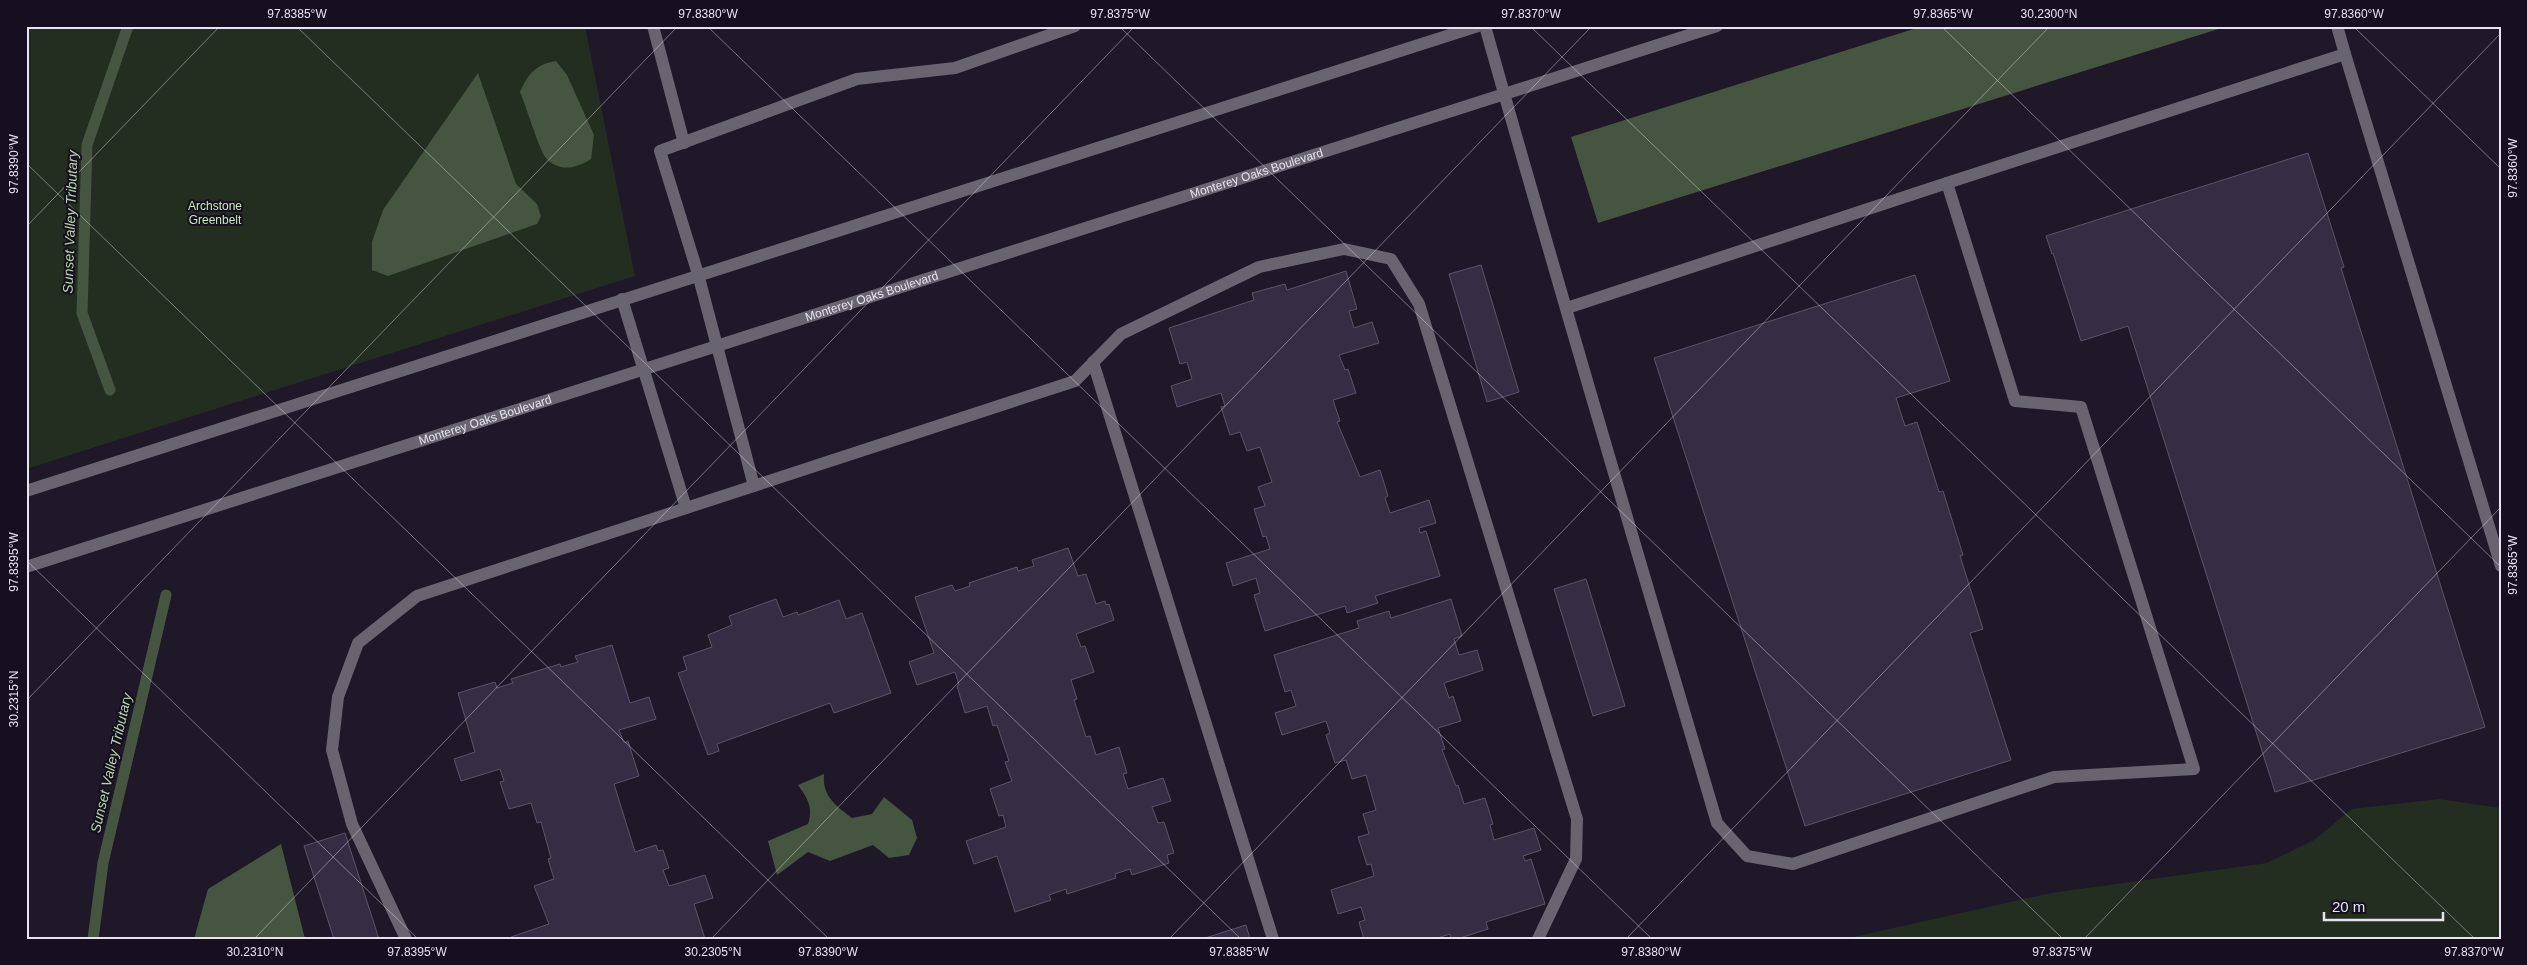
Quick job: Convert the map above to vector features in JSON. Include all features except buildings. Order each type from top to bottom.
[{"type":"street","points":[[653,26],[684,143]]},
{"type":"street","points":[[754,486],[698,274],[660,151],[857,79],[956,68],[1075,26]]},
{"type":"street","points":[[26,491],[698,274],[1478,26]]},
{"type":"street","points":[[1486,26],[1504,95],[1717,823],[1746,856],[1793,864],[2054,777],[2194,769],[2081,407],[2015,401],[1947,183]]},
{"type":"street","name":"Monterey Oaks Boulevard","points":[[26,567],[1718,26]]},
{"type":"street","points":[[2337,26],[2501,566]]},
{"type":"street","points":[[1567,308],[2345,54]]},
{"type":"street","points":[[406,939],[352,824],[332,750],[338,698],[358,643],[417,596],[1075,381],[1120,334],[1259,268],[1344,250],[1391,259],[1419,304],[1577,819],[1576,858],[1538,939]]},
{"type":"street","points":[[622,299],[686,508]]},
{"type":"street","points":[[1093,362],[1273,939]]},
{"type":"green space","name":"Archstone Greenbelt","points":[[29,26],[585,26],[635,276],[26,469],[26,34]]},
{"type":"green space","points":[[2439,799],[2501,808],[2501,939],[1844,939],[2051,893],[2267,863],[2314,840],[2352,809]]},
{"type":"shaded area","points":[[1923,26],[2228,26],[1598,223],[1571,137]]},
{"type":"shaded area","points":[[556,61],[567,75],[594,135],[591,159],[580,165],[568,168],[551,163],[543,154],[520,92],[526,80],[538,67]]},
{"type":"shaded area","points":[[478,73],[516,184],[537,204],[541,216],[537,224],[388,276],[372,270],[372,242],[383,210]]},
{"type":"shaded area","points":[[824,774],[825,788],[831,800],[852,818],[872,814],[884,797],[912,820],[917,838],[909,855],[889,858],[873,845],[830,861],[808,852],[777,875],[768,841],[808,824],[810,808],[807,799],[798,785]]},
{"type":"shaded area","points":[[281,844],[305,939],[194,939],[208,889]]},
{"type":"waterway","name":"Sunset Valley Tributary","points":[[110,390],[82,313],[87,145],[128,26]]},
{"type":"waterway","name":"Sunset Valley Tributary","points":[[93,939],[103,863],[166,595]]}]
